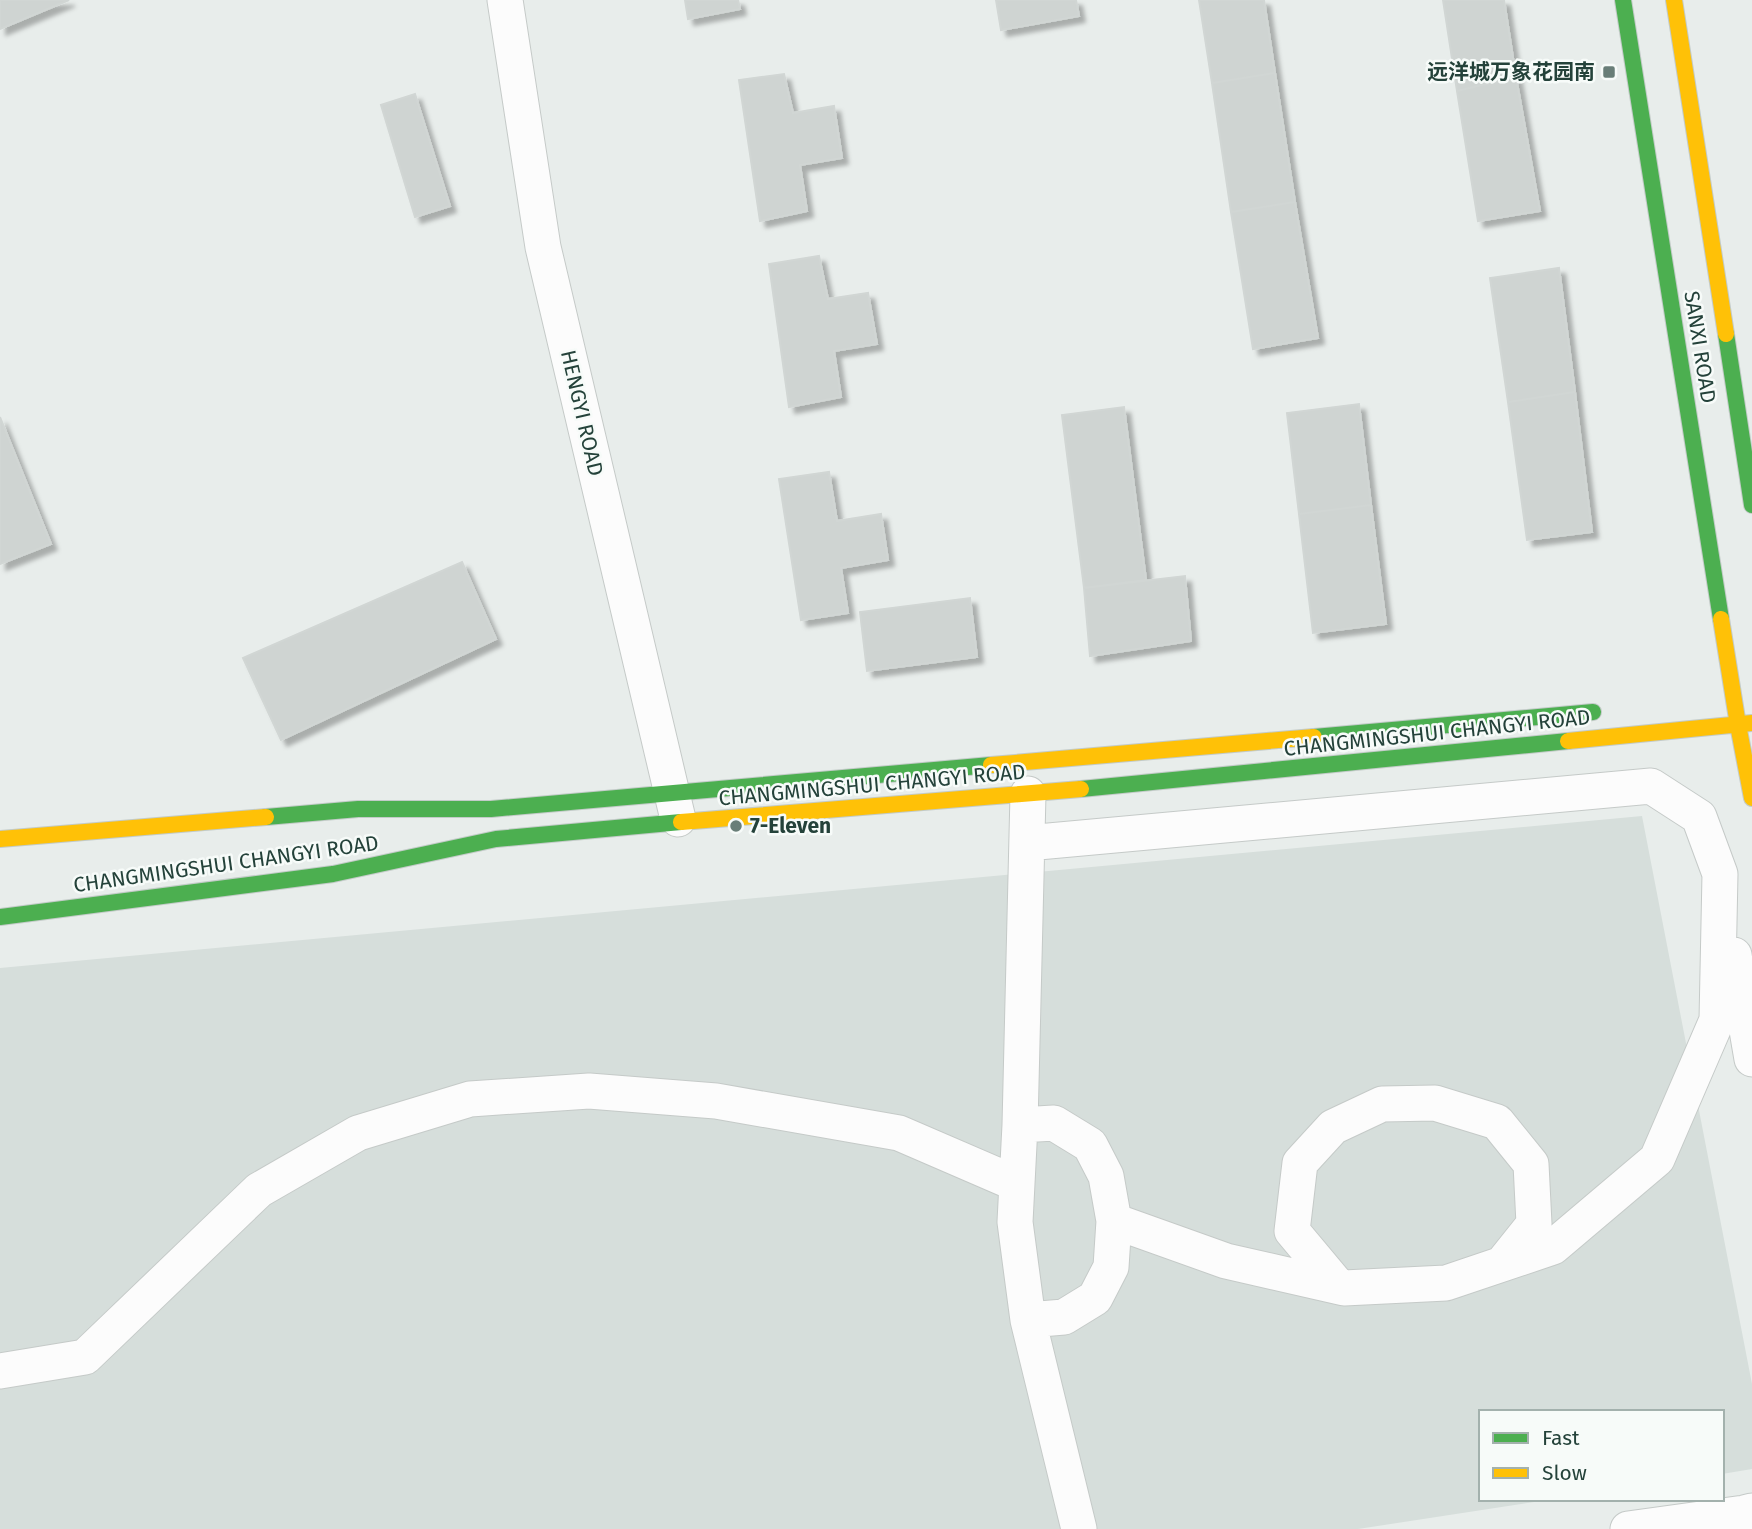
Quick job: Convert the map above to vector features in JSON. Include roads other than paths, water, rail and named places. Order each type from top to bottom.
[{"type":"street","name":"HENGYI ROAD","points":[[505,0],[543,247],[676,808]]},
{"type":"street","name":"SANXI ROAD","points":[[1623,0],[1728,701],[1745,724],[1752,798]]},
{"type":"street","name":"SANXI ROAD","points":[[1674,0],[1752,505]]},
{"type":"street","points":[[1728,701],[1752,696]]},
{"type":"street","name":"CHANGMINGSHUI CHANGYI ROAD","points":[[0,917],[333,874],[496,839],[676,808],[1611,711]]},
{"type":"street","name":"CHANGMINGSHUI CHANGYI ROAD","points":[[0,839],[358,809],[676,808],[1028,794],[1745,724]]},
{"type":"street","points":[[1027,842],[1651,786],[1699,817],[1720,874],[1752,1059]]},
{"type":"street","points":[[1028,794],[1015,1222],[1028,1320],[1079,1529]]},
{"type":"street","points":[[1114,1221],[1226,1261],[1344,1288],[1446,1283],[1553,1247],[1657,1159],[1717,1020],[1720,874]]},
{"type":"street","points":[[0,1371],[85,1357],[259,1190],[358,1133],[470,1099],[589,1091],[716,1101],[899,1133],[1017,1184]]},
{"type":"street","points":[[1338,1286],[1292,1231],[1300,1163],[1333,1127],[1382,1104],[1436,1103],[1497,1122],[1531,1164],[1534,1224],[1502,1265]]},
{"type":"street","points":[[1020,1125],[1054,1123],[1090,1146],[1106,1176],[1114,1221],[1111,1267],[1095,1298],[1064,1317],[1028,1320]]},
{"type":"street","points":[[1628,1529],[1752,1511]]},
{"type":"place","name":"远洋城万象花园南","points":[[1609,72]]},
{"type":"place","name":"7-Eleven","points":[[736,826]]}]
